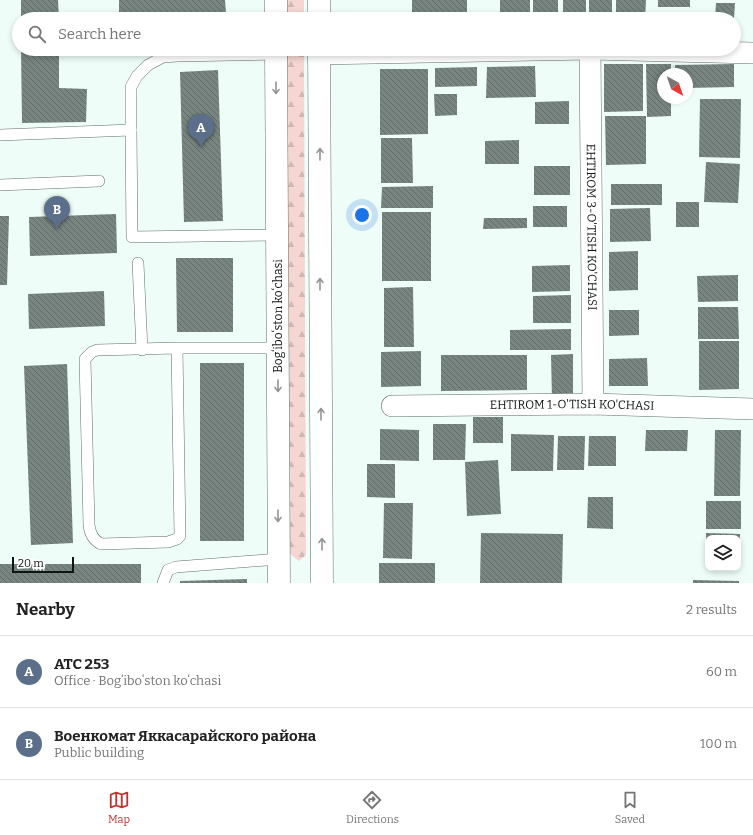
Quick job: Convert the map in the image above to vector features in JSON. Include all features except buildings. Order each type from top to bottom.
[{"type":"street","points":[[276,0],[276,12]]},
{"type":"street","points":[[319,0],[319,12]]},
{"type":"street","points":[[741,53],[753,53]]},
{"type":"street","name":"Bogʻiboʻston koʻchasi","points":[[276,56],[279,583]]},
{"type":"street","points":[[319,56],[322,583]]},
{"type":"street","name":"EHTIROM 3-O'TISH KO'CHASI","points":[[590,56],[593,404]]},
{"type":"street","name":"EHTIROM 1-O'TISH KO'CHASI","points":[[392,406],[593,404],[753,409]]},
{"type":"lane","points":[[178,56],[163,57],[148,65],[137,76],[131,87],[132,237],[277,235]]},
{"type":"lane","points":[[0,135],[131,130]]},
{"type":"lane","points":[[0,185],[99,181]]},
{"type":"lane","points":[[138,263],[142,350]]},
{"type":"lane","points":[[177,348],[180,536],[177,539],[168,542],[101,544],[92,536],[89,525],[85,359],[92,352],[97,350],[177,348],[278,348]]},
{"type":"lane","points":[[163,583],[168,570],[176,567],[278,559]]},
{"type":"green space","points":[[287,0],[304,0],[304,12],[287,12]]},
{"type":"green space","points":[[287,56],[304,56],[306,555],[299,561],[290,554]]},
{"type":"place","name":"АТС 253","points":[[201,147]]},
{"type":"place","name":"Военкомат Яккасарайского района","points":[[57,229]]}]
